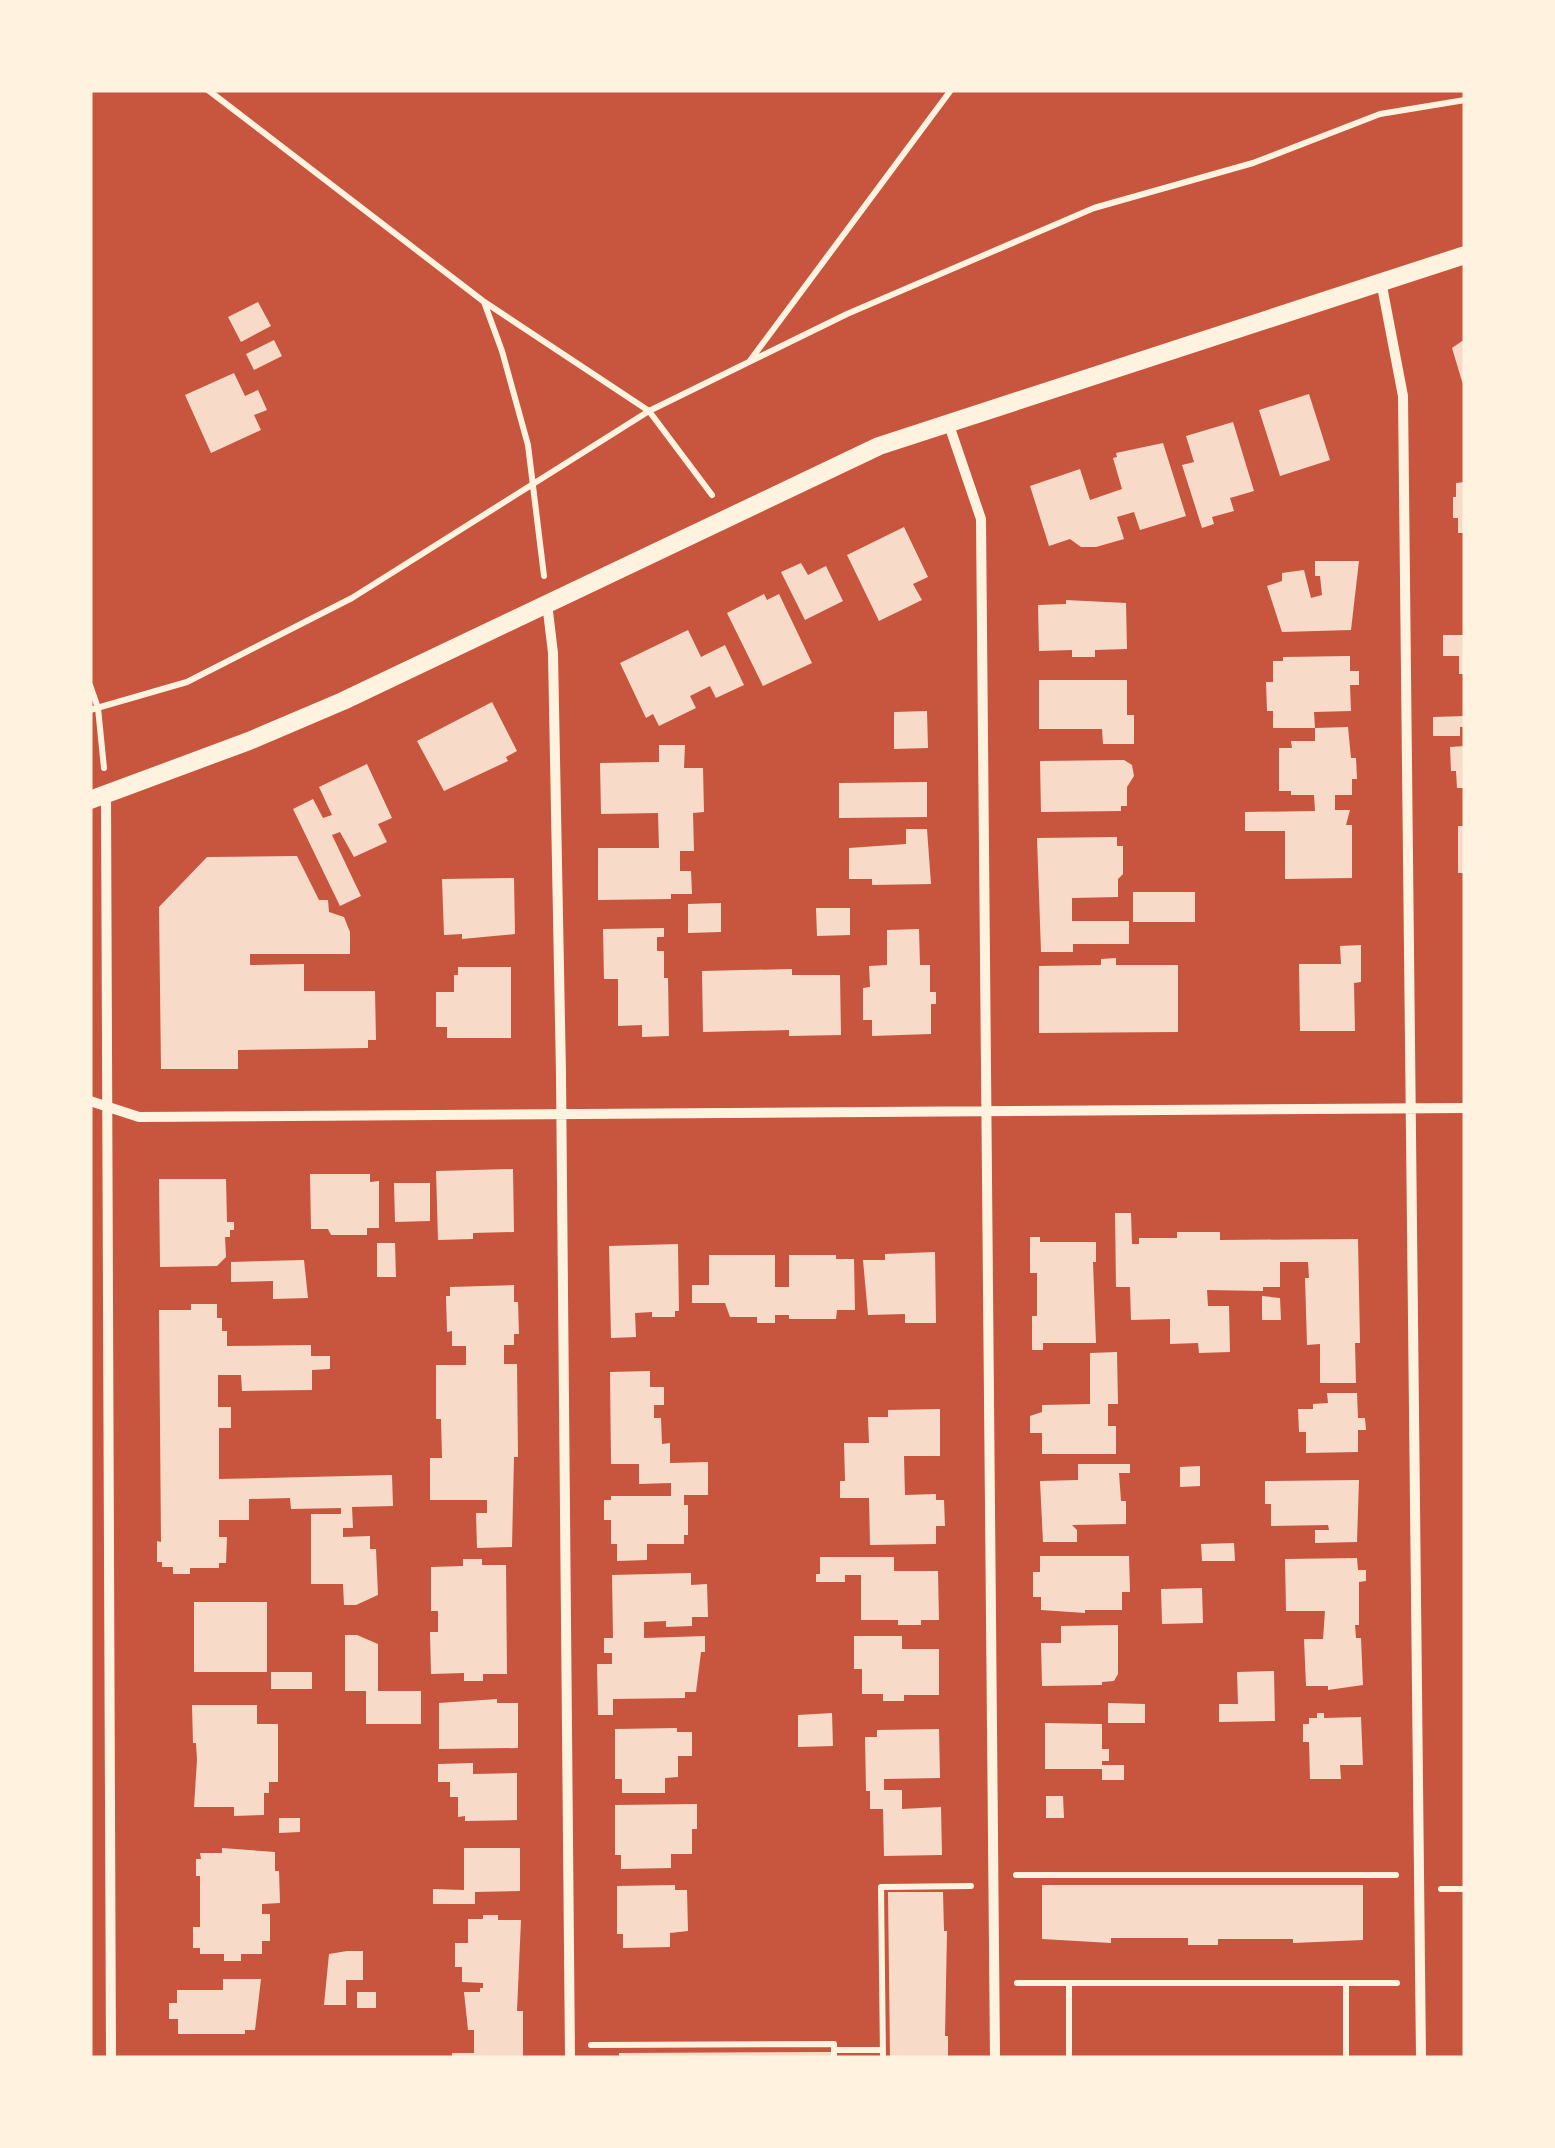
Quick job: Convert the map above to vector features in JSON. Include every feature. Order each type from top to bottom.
[{"type":"street","points":[[111,2058],[106,1106],[98,797],[250,742],[444,655],[879,446],[1465,256]]},
{"type":"street","points":[[1382,281],[1402,396],[1422,2058]]},
{"type":"street","points":[[948,422],[981,518],[995,2058]]},
{"type":"street","points":[[546,603],[552,624],[553,653],[561,1115],[570,2058]]},
{"type":"street","points":[[90,1101],[139,1118],[1465,1108]]},
{"type":"path","points":[[208,90],[483,301],[649,411],[712,495]]},
{"type":"path","points":[[748,363],[950,90]]},
{"type":"path","points":[[94,709],[186,682],[352,598],[649,411],[847,314],[1094,208],[1253,163],[1380,114],[1465,100]]},
{"type":"path","points":[[483,301],[512,388],[536,484],[546,603]]},
{"type":"path","points":[[90,686],[98,797]]},
{"type":"path","points":[[1015,1875],[1396,1875]]},
{"type":"path","points":[[590,2045],[834,2044],[834,2054],[883,2054],[881,1887],[971,1886]]},
{"type":"path","points":[[1440,1888],[1465,1889]]},
{"type":"path","points":[[1346,1982],[1346,2058]]},
{"type":"path","points":[[1017,1983],[1397,1982]]},
{"type":"path","points":[[1069,1983],[1070,2058]]},
{"type":"building","points":[[258,302],[271,326],[241,342],[228,317]]},
{"type":"building","points":[[1465,339],[1465,388],[1464,388],[1452,348]]},
{"type":"building","points":[[274,340],[282,356],[254,370],[246,354]]},
{"type":"building","points":[[234,373],[245,396],[258,390],[267,410],[254,415],[261,430],[211,453],[185,395]]},
{"type":"building","points":[[1309,394],[1330,460],[1280,476],[1259,410]]},
{"type":"building","points":[[1233,422],[1254,491],[1230,498],[1234,511],[1212,517],[1214,524],[1202,528],[1182,465],[1194,462],[1186,436]]},
{"type":"building","points":[[1163,443],[1186,516],[1140,530],[1134,512],[1117,517],[1124,539],[1096,547],[1081,547],[1070,539],[1049,546],[1030,486],[1080,469],[1090,500],[1122,489],[1113,458],[1116,453]]},
{"type":"building","points":[[1465,482],[1465,533],[1458,533],[1453,497],[1456,483]]},
{"type":"building","points":[[904,527],[928,577],[913,584],[922,600],[879,621],[847,555]]},
{"type":"building","points":[[1315,561],[1359,561],[1351,630],[1282,632],[1267,586],[1282,581],[1282,573],[1304,570],[1311,598],[1322,595],[1320,576],[1315,576]]},
{"type":"building","points":[[801,563],[808,575],[826,566],[843,601],[805,620],[781,572]]},
{"type":"building","points":[[764,594],[767,600],[779,594],[812,663],[763,686],[727,613]]},
{"type":"building","points":[[1066,600],[1126,603],[1127,649],[1095,650],[1095,657],[1072,657],[1072,650],[1039,651],[1038,605],[1066,604]]},
{"type":"building","points":[[688,630],[701,657],[725,645],[744,685],[716,698],[710,686],[690,696],[696,708],[659,726],[653,714],[646,718],[620,663]]},
{"type":"building","points":[[1443,635],[1465,635],[1465,674],[1459,674],[1459,656],[1443,656]]},
{"type":"building","points":[[1350,656],[1350,671],[1359,671],[1359,685],[1350,685],[1351,711],[1314,712],[1315,728],[1273,728],[1273,711],[1267,711],[1266,682],[1273,682],[1273,661],[1283,661],[1283,657]]},
{"type":"building","points":[[1039,680],[1127,680],[1127,715],[1134,715],[1134,744],[1103,744],[1102,729],[1039,729]]},
{"type":"building","points":[[492,702],[517,751],[506,757],[508,761],[444,791],[417,741]]},
{"type":"building","points":[[927,711],[928,748],[894,749],[894,712]]},
{"type":"building","points":[[1465,716],[1460,736],[1433,736],[1433,717]]},
{"type":"building","points":[[1348,727],[1357,779],[1352,779],[1352,795],[1335,795],[1335,810],[1350,810],[1346,825],[1352,825],[1352,878],[1285,879],[1285,831],[1245,831],[1245,812],[1315,811],[1314,795],[1279,791],[1279,748],[1292,748],[1291,741],[1315,741],[1315,728]]},
{"type":"building","points":[[659,745],[685,745],[684,768],[703,768],[704,812],[693,813],[694,851],[680,851],[680,871],[691,871],[692,894],[671,894],[671,899],[598,900],[598,848],[659,848],[658,813],[601,814],[600,763],[659,762]]},
{"type":"building","points":[[1465,746],[1465,788],[1457,788],[1456,771],[1451,771],[1450,747]]},
{"type":"building","points":[[1124,760],[1132,765],[1134,776],[1127,787],[1127,806],[1121,806],[1121,811],[1041,812],[1040,761]]},
{"type":"building","points":[[367,764],[392,818],[378,824],[387,842],[354,857],[340,832],[332,835],[361,896],[340,906],[293,809],[313,799],[323,818],[332,815],[319,787]]},
{"type":"building","points":[[927,782],[927,817],[839,818],[839,783]]},
{"type":"building","points":[[1458,826],[1465,826],[1465,873],[1458,873]]},
{"type":"building","points":[[906,829],[927,829],[931,884],[872,885],[872,879],[849,879],[849,848],[906,844]]},
{"type":"building","points":[[1117,837],[1117,846],[1123,846],[1118,897],[1072,898],[1072,921],[1129,921],[1129,944],[1073,944],[1073,952],[1041,952],[1037,838]]},
{"type":"building","points":[[297,856],[319,900],[328,900],[329,912],[344,917],[350,932],[350,954],[250,954],[250,965],[304,964],[304,991],[375,991],[376,1040],[368,1040],[368,1048],[238,1050],[238,1069],[161,1069],[159,907],[207,857]]},
{"type":"building","points":[[514,878],[515,934],[462,939],[462,934],[444,935],[442,879]]},
{"type":"building","points":[[1133,892],[1195,892],[1195,922],[1133,922]]},
{"type":"building","points":[[721,903],[721,932],[688,933],[688,904]]},
{"type":"building","points":[[816,908],[850,908],[850,935],[817,936]]},
{"type":"building","points":[[664,928],[664,937],[657,937],[657,951],[664,951],[664,978],[668,978],[669,1036],[642,1037],[642,1025],[618,1026],[618,979],[604,979],[603,929]]},
{"type":"building","points":[[919,929],[920,965],[930,965],[930,992],[936,992],[936,1004],[931,1004],[931,1034],[872,1036],[872,1020],[863,1020],[863,988],[870,987],[869,966],[887,965],[887,930]]},
{"type":"building","points":[[1361,945],[1361,982],[1354,983],[1355,1031],[1300,1031],[1299,964],[1341,964],[1340,946]]},
{"type":"building","points":[[1116,958],[1116,965],[1178,965],[1178,1032],[1039,1033],[1039,966],[1101,965],[1101,959]]},
{"type":"building","points":[[458,967],[511,967],[511,1038],[447,1038],[447,1027],[436,1027],[436,992],[454,992]]},
{"type":"building","points":[[792,969],[792,975],[840,975],[841,1035],[789,1036],[789,1030],[703,1032],[702,971]]},
{"type":"building","points":[[513,1169],[514,1232],[473,1233],[473,1239],[438,1240],[436,1171]]},
{"type":"building","points":[[310,1174],[370,1174],[370,1182],[379,1181],[379,1228],[367,1228],[367,1235],[331,1235],[328,1229],[311,1229]]},
{"type":"building","points":[[159,1179],[226,1179],[227,1222],[234,1222],[234,1230],[230,1230],[230,1237],[225,1237],[226,1257],[217,1266],[160,1267]]},
{"type":"building","points":[[394,1183],[430,1183],[430,1221],[395,1222]]},
{"type":"building","points":[[1115,1213],[1131,1213],[1132,1244],[1139,1244],[1139,1238],[1177,1238],[1177,1232],[1220,1232],[1220,1240],[1358,1239],[1360,1343],[1355,1343],[1356,1383],[1320,1383],[1320,1344],[1307,1345],[1308,1262],[1280,1262],[1280,1287],[1263,1287],[1263,1291],[1207,1290],[1208,1306],[1229,1306],[1230,1352],[1199,1353],[1198,1343],[1170,1344],[1170,1319],[1131,1320],[1130,1287],[1116,1287]]},
{"type":"building","points":[[1030,1237],[1040,1237],[1040,1242],[1096,1242],[1096,1343],[1043,1343],[1043,1350],[1032,1350],[1037,1273],[1030,1273]]},
{"type":"building","points":[[377,1243],[395,1243],[396,1277],[377,1277]]},
{"type":"building","points":[[678,1244],[679,1311],[675,1311],[675,1317],[635,1313],[636,1337],[611,1338],[609,1246]]},
{"type":"building","points":[[935,1252],[936,1323],[905,1323],[905,1314],[868,1315],[863,1260],[885,1260],[885,1254]]},
{"type":"building","points":[[709,1255],[775,1255],[775,1287],[789,1287],[789,1255],[854,1259],[855,1310],[837,1310],[836,1319],[789,1319],[789,1315],[775,1315],[775,1323],[757,1323],[757,1317],[730,1317],[725,1303],[692,1303],[692,1285],[709,1285]]},
{"type":"building","points":[[304,1260],[308,1298],[273,1299],[273,1281],[231,1282],[231,1262]]},
{"type":"building","points":[[514,1285],[519,1334],[514,1334],[514,1345],[504,1345],[504,1364],[517,1364],[518,1457],[514,1457],[512,1547],[477,1548],[476,1513],[487,1513],[487,1500],[430,1500],[430,1458],[442,1458],[441,1419],[436,1419],[436,1365],[466,1365],[466,1346],[452,1346],[452,1331],[447,1332],[446,1296],[450,1296],[450,1287]]},
{"type":"building","points":[[1262,1296],[1280,1298],[1281,1320],[1262,1320]]},
{"type":"building","points":[[191,1304],[217,1304],[217,1318],[222,1318],[222,1331],[227,1331],[227,1346],[311,1345],[311,1356],[330,1356],[330,1369],[312,1370],[312,1390],[242,1391],[241,1375],[218,1375],[218,1407],[231,1407],[231,1428],[219,1428],[219,1479],[392,1475],[393,1506],[352,1507],[353,1528],[343,1528],[343,1537],[370,1536],[370,1549],[376,1549],[378,1595],[356,1605],[344,1605],[343,1584],[311,1584],[311,1514],[341,1514],[341,1508],[291,1509],[290,1498],[249,1499],[249,1520],[219,1520],[219,1537],[227,1537],[226,1563],[219,1563],[219,1568],[190,1568],[190,1574],[173,1574],[173,1567],[162,1567],[162,1562],[157,1562],[157,1541],[161,1542],[159,1310],[191,1310]]},
{"type":"building","points":[[1117,1352],[1118,1404],[1108,1404],[1108,1426],[1116,1426],[1116,1454],[1042,1454],[1042,1433],[1030,1433],[1030,1416],[1042,1412],[1042,1405],[1090,1404],[1090,1353]]},
{"type":"building","points":[[650,1371],[650,1387],[664,1387],[664,1405],[654,1405],[654,1418],[661,1418],[662,1444],[670,1443],[670,1463],[708,1462],[708,1495],[684,1495],[688,1535],[684,1535],[684,1544],[647,1544],[647,1560],[617,1561],[617,1544],[611,1544],[611,1520],[604,1520],[604,1500],[611,1500],[611,1496],[671,1496],[671,1483],[639,1484],[639,1464],[611,1464],[610,1372]]},
{"type":"building","points":[[1327,1393],[1357,1393],[1358,1418],[1365,1418],[1366,1430],[1358,1430],[1358,1452],[1306,1453],[1306,1432],[1299,1432],[1298,1409],[1328,1403]]},
{"type":"building","points":[[940,1409],[940,1456],[904,1456],[905,1495],[936,1494],[936,1500],[944,1500],[945,1526],[936,1526],[936,1544],[870,1545],[869,1498],[840,1498],[840,1481],[845,1481],[844,1443],[869,1443],[868,1417],[888,1417],[888,1410]]},
{"type":"building","points":[[1078,1464],[1130,1464],[1130,1473],[1119,1473],[1121,1501],[1126,1501],[1126,1524],[1072,1525],[1077,1530],[1077,1542],[1043,1542],[1040,1481],[1078,1480]]},
{"type":"building","points":[[1200,1466],[1200,1486],[1180,1487],[1180,1467]]},
{"type":"building","points":[[1359,1480],[1357,1542],[1315,1543],[1315,1530],[1329,1530],[1328,1525],[1271,1526],[1271,1504],[1265,1504],[1265,1481]]},
{"type":"building","points":[[1234,1543],[1235,1561],[1202,1561],[1201,1544]]},
{"type":"building","points":[[1040,1556],[1129,1556],[1130,1592],[1122,1592],[1122,1610],[1041,1610],[1041,1597],[1033,1597],[1033,1572],[1040,1572]]},
{"type":"building","points":[[820,1557],[894,1557],[894,1571],[938,1571],[939,1620],[898,1625],[898,1620],[861,1620],[861,1575],[845,1575],[845,1582],[816,1582]]},
{"type":"building","points":[[1357,1558],[1358,1570],[1366,1570],[1366,1581],[1359,1582],[1359,1625],[1355,1625],[1356,1638],[1361,1638],[1363,1685],[1328,1690],[1328,1686],[1306,1686],[1304,1639],[1323,1639],[1325,1611],[1286,1611],[1285,1559]]},
{"type":"building","points":[[463,1559],[482,1559],[482,1565],[506,1565],[507,1674],[483,1674],[483,1681],[464,1681],[464,1673],[431,1674],[430,1632],[438,1632],[438,1611],[431,1611],[431,1567],[463,1566]]},
{"type":"building","points":[[691,1573],[691,1585],[707,1584],[708,1617],[692,1617],[692,1626],[666,1627],[666,1621],[644,1622],[644,1638],[705,1636],[696,1692],[685,1692],[685,1698],[613,1699],[613,1715],[598,1715],[597,1664],[612,1664],[612,1653],[604,1653],[604,1638],[613,1638],[612,1575]]},
{"type":"building","points":[[1202,1588],[1203,1623],[1162,1624],[1161,1589]]},
{"type":"building","points":[[194,1602],[267,1602],[267,1672],[194,1672]]},
{"type":"building","points":[[1118,1625],[1118,1674],[1114,1681],[1102,1685],[1042,1686],[1041,1643],[1061,1643],[1061,1626]]},
{"type":"building","points":[[345,1635],[357,1635],[378,1644],[378,1691],[421,1691],[421,1724],[366,1724],[366,1691],[345,1691]]},
{"type":"building","points":[[854,1636],[902,1636],[902,1649],[939,1649],[939,1695],[904,1695],[904,1701],[883,1701],[883,1694],[862,1694],[862,1669],[854,1669]]},
{"type":"building","points":[[1274,1671],[1275,1721],[1219,1722],[1219,1704],[1238,1704],[1237,1672]]},
{"type":"building","points":[[271,1672],[312,1672],[312,1689],[271,1689]]},
{"type":"building","points":[[497,1699],[497,1703],[518,1703],[518,1748],[439,1749],[439,1703]]},
{"type":"building","points":[[1108,1703],[1145,1704],[1145,1723],[1108,1723]]},
{"type":"building","points":[[192,1705],[257,1705],[257,1724],[278,1724],[278,1782],[269,1782],[269,1793],[264,1793],[264,1815],[234,1816],[234,1807],[194,1807],[197,1760]]},
{"type":"building","points":[[832,1713],[833,1746],[798,1747],[798,1715]]},
{"type":"building","points":[[1317,1713],[1324,1713],[1324,1718],[1361,1717],[1363,1765],[1340,1765],[1341,1779],[1310,1779],[1309,1742],[1303,1742],[1303,1724],[1309,1724],[1309,1718],[1317,1718]]},
{"type":"building","points":[[1045,1723],[1102,1724],[1102,1749],[1109,1749],[1109,1761],[1102,1761],[1102,1765],[1124,1765],[1124,1780],[1102,1780],[1102,1769],[1045,1769]]},
{"type":"building","points":[[677,1728],[677,1732],[692,1732],[692,1756],[678,1756],[678,1777],[665,1778],[665,1793],[622,1793],[622,1779],[615,1779],[615,1729]]},
{"type":"building","points":[[939,1729],[940,1778],[884,1779],[884,1790],[902,1790],[902,1809],[941,1807],[942,1855],[884,1856],[883,1809],[870,1809],[870,1791],[866,1791],[865,1737],[877,1737],[877,1730]]},
{"type":"building","points":[[473,1763],[473,1774],[517,1773],[517,1820],[465,1821],[465,1816],[458,1817],[458,1797],[450,1797],[450,1782],[438,1782],[438,1764]]},
{"type":"building","points":[[1046,1796],[1063,1796],[1064,1818],[1046,1818]]},
{"type":"building","points":[[697,1804],[692,1854],[671,1854],[671,1868],[621,1869],[621,1855],[615,1855],[615,1805]]},
{"type":"building","points":[[279,1818],[300,1818],[300,1832],[279,1833]]},
{"type":"building","points":[[222,1848],[275,1852],[275,1871],[279,1871],[280,1903],[262,1904],[262,1914],[270,1914],[270,1941],[262,1941],[262,1954],[241,1954],[241,1961],[224,1961],[224,1954],[200,1954],[200,1948],[193,1948],[193,1927],[200,1927],[196,1859],[201,1859],[200,1853],[222,1853]]},
{"type":"building","points":[[464,1848],[520,1848],[520,1891],[475,1892],[475,1904],[433,1904],[433,1889],[464,1890]]},
{"type":"building","points":[[675,1885],[675,1890],[687,1890],[688,1931],[670,1933],[670,1947],[623,1948],[623,1934],[617,1934],[617,1886]]},
{"type":"building","points":[[1042,1885],[1363,1885],[1363,1940],[1293,1943],[1293,1939],[1218,1939],[1218,1945],[1188,1945],[1188,1938],[1111,1938],[1111,1943],[1042,1939]]},
{"type":"building","points":[[888,1892],[943,1892],[948,2058],[890,2058]]},
{"type":"building","points":[[483,1915],[498,1915],[498,1920],[521,1920],[517,2011],[523,2011],[523,2058],[452,2058],[452,2053],[474,2053],[474,2030],[468,2030],[464,1992],[480,1992],[483,1988],[483,1983],[462,1982],[462,1967],[455,1967],[455,1943],[468,1943],[468,1919],[483,1919]]},
{"type":"building","points":[[363,1951],[363,1980],[346,1980],[346,2005],[324,2005],[329,1954]]},
{"type":"building","points":[[223,1979],[261,1979],[255,2030],[245,2030],[245,2034],[178,2034],[178,2019],[169,2019],[169,2003],[177,2003],[177,1990],[223,1990]]},
{"type":"building","points":[[357,1992],[376,1992],[376,2008],[357,2008]]},
{"type":"building","points":[[831,2052],[831,2058],[619,2058],[619,2053]]}]
